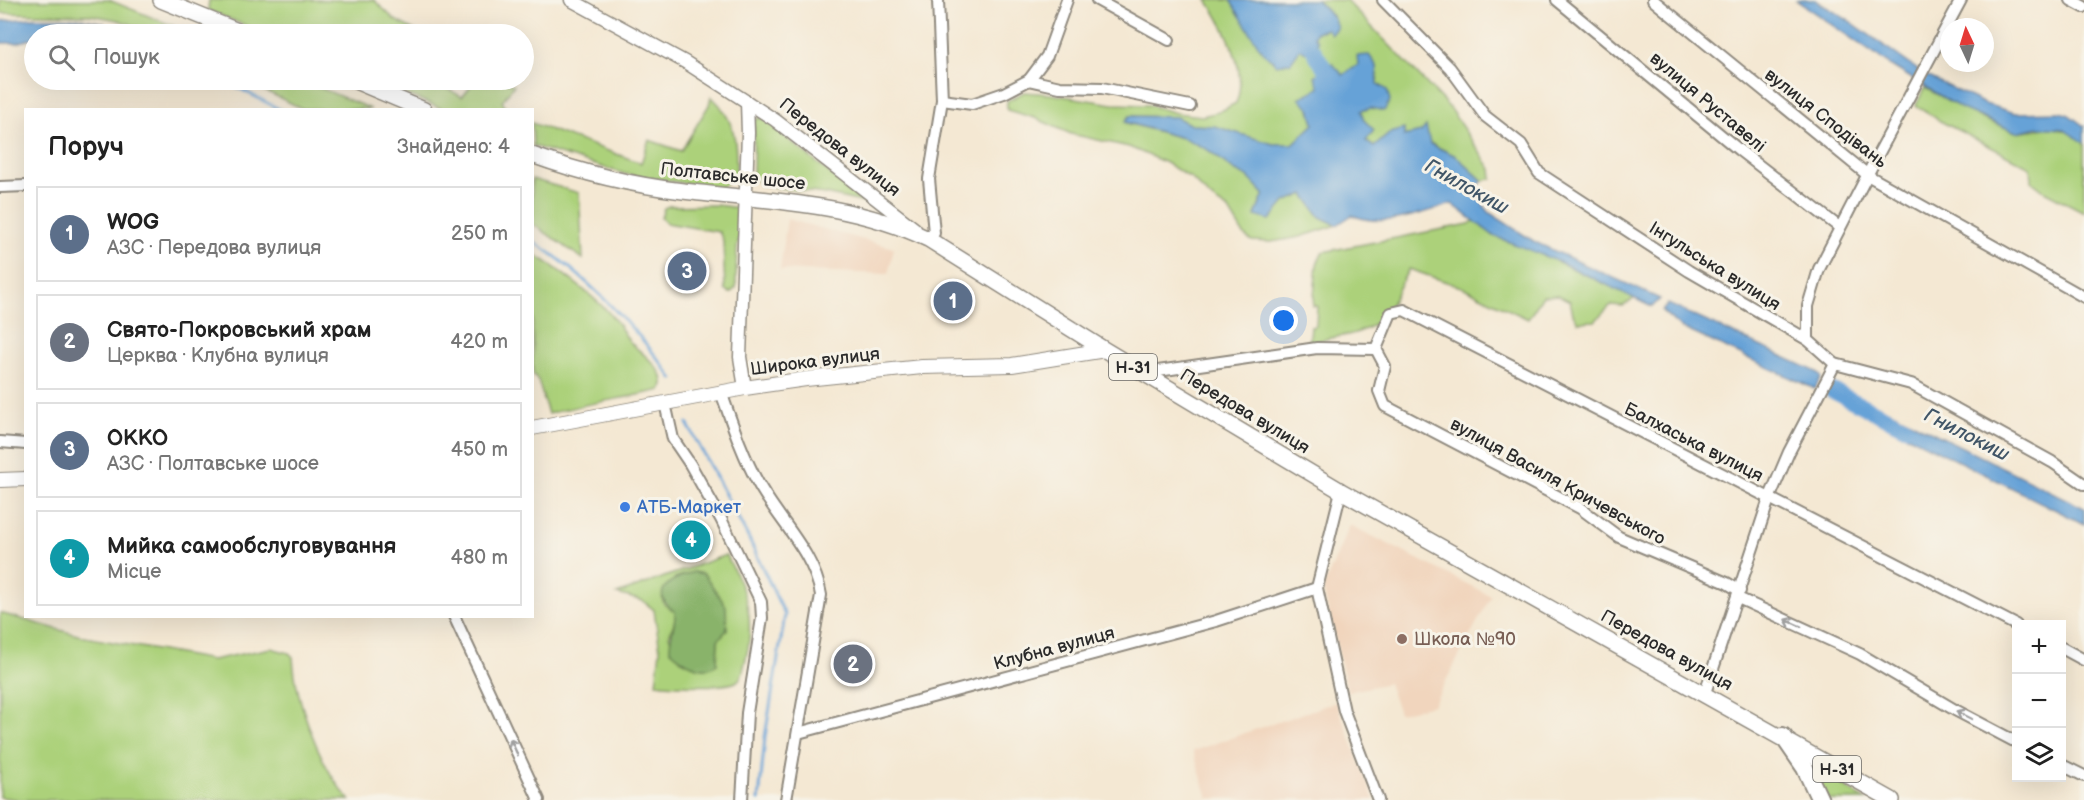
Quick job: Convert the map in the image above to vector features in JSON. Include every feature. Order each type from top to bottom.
[{"type":"highway","points":[[1783,736],[1805,768],[1820,800]]},
{"type":"main road","points":[[161,0],[220,24]]},
{"type":"main road","points":[[377,90],[419,108]]},
{"type":"main road","name":"Полтавське шосе","points":[[534,156],[571,169],[624,183],[840,209],[899,225],[928,239]]},
{"type":"main road","name":"Передова вулиця","points":[[928,239],[1105,350],[1341,491],[1783,736],[1892,800]]},
{"type":"main road","name":"Широка вулиця","points":[[534,428],[745,388],[922,367],[1012,365],[1105,350]]},
{"type":"main road","points":[[0,480],[24,479]]},
{"type":"street","name":"Передова вулиця","points":[[571,0],[685,62],[795,134],[928,239]]},
{"type":"street","points":[[928,239],[934,233],[929,179],[942,100],[938,0]]},
{"type":"street","points":[[942,100],[972,104],[1029,80],[1047,56],[1067,0]]},
{"type":"street","points":[[1097,0],[1169,40]]},
{"type":"street","name":"Інгульська вулиця","points":[[1383,0],[1450,68],[1485,116],[1521,144],[1539,173],[1689,271],[1808,340],[1835,364],[1911,384],[2052,462],[2084,484]]},
{"type":"street","name":"вулиця Руставелі","points":[[1557,0],[1739,150],[1839,227]]},
{"type":"street","name":"вулиця Сподівань","points":[[1653,0],[1869,176],[2084,297]]},
{"type":"street","points":[[1808,340],[1808,306],[1819,269],[1839,227],[1869,176],[1961,0]]},
{"type":"street","points":[[2071,0],[2084,7]]},
{"type":"street","points":[[1029,80],[1060,87],[1102,88],[1190,105]]},
{"type":"street","points":[[745,388],[740,357],[748,133],[747,102]]},
{"type":"street","points":[[0,187],[24,186]]},
{"type":"street","name":"Балхаська вулиця","points":[[1376,349],[1390,313],[1404,310],[2012,623]]},
{"type":"street","points":[[1144,373],[1317,348],[1376,349]]},
{"type":"street","name":"вулиця Василя Кричевського","points":[[1376,349],[1385,366],[1379,392],[1385,406],[1580,508],[1619,537],[1727,583],[1739,595],[1860,654],[1955,710],[2012,740]]},
{"type":"street","points":[[1705,693],[1739,595],[1768,499],[1789,452],[1835,364]]},
{"type":"street","points":[[721,392],[743,452],[758,484],[790,529],[819,580],[820,612],[786,800]]},
{"type":"street","points":[[665,403],[673,439],[721,519],[760,602],[762,618],[747,713],[742,800]]},
{"type":"street","points":[[0,442],[24,444]]},
{"type":"street","points":[[1341,491],[1317,588],[1344,711],[1378,800]]},
{"type":"street","name":"Клубна вулиця","points":[[798,733],[1206,624],[1317,588]]},
{"type":"street","points":[[455,618],[539,800]]},
{"type":"street","points":[[2066,651],[2084,660]]},
{"type":"street","points":[[2066,767],[2084,776]]},
{"type":"shaded area","points":[[787,219],[894,248],[888,274],[780,270]]},
{"type":"shaded area","name":"Школа №90","points":[[1350,525],[1491,596],[1433,705],[1399,713],[1388,683],[1348,692],[1323,588]]},
{"type":"shaded area","points":[[1336,702],[1374,800],[1208,798],[1193,751]]},
{"type":"green space","points":[[0,0],[109,0],[168,24],[129,24],[91,15],[0,13]]},
{"type":"green space","points":[[209,0],[374,0],[402,24],[242,24],[208,10]]},
{"type":"green space","points":[[1207,0],[1230,0],[1245,21],[1300,49],[1316,32],[1328,29],[1333,17],[1317,0],[1346,0],[1448,106],[1491,169],[1492,178],[1483,181],[1456,156],[1430,143],[1422,132],[1403,136],[1404,130],[1390,133],[1374,147],[1366,140],[1361,111],[1371,108],[1384,110],[1387,90],[1378,84],[1377,66],[1358,65],[1343,75],[1332,64],[1315,76],[1320,88],[1310,108],[1314,124],[1293,144],[1273,144],[1214,126],[1191,125],[1176,117],[1129,116],[1126,123],[1186,139],[1208,150],[1234,170],[1248,177],[1264,194],[1255,215],[1270,220],[1285,202],[1304,194],[1320,217],[1337,225],[1300,237],[1271,242],[1252,241],[1244,235],[1229,210],[1212,199],[1191,178],[1164,162],[1129,147],[1071,134],[1035,118],[1007,110],[1007,101],[1024,92],[1113,104],[1149,105],[1176,113],[1202,116],[1219,112],[1236,103],[1239,91],[1237,64],[1228,36]]},
{"type":"green space","points":[[1925,88],[1983,119],[2016,132],[2053,127],[2071,133],[2084,143],[2084,212],[2044,191],[2031,181],[2030,167],[1940,121],[1916,105]]},
{"type":"green space","points":[[263,90],[325,90],[369,108],[301,108]]},
{"type":"green space","points":[[396,90],[450,90],[462,97],[468,90],[510,90],[502,101],[506,108],[441,108]]},
{"type":"green space","points":[[711,96],[726,114],[735,142],[736,175],[720,189],[625,174],[534,146],[534,124],[641,163],[649,140],[681,151],[709,105]]},
{"type":"green space","points":[[761,117],[866,203],[825,194],[760,185],[753,175],[754,121]]},
{"type":"green space","points":[[534,180],[579,193],[583,259],[534,225]]},
{"type":"green space","points":[[717,205],[739,208],[742,219],[737,250],[736,288],[730,293],[725,290],[723,240],[719,232],[666,223],[661,218],[664,208],[669,206]]},
{"type":"green space","points":[[1475,220],[1494,236],[1543,255],[1635,298],[1623,306],[1611,305],[1595,321],[1578,322],[1573,314],[1570,301],[1558,295],[1543,296],[1528,319],[1464,288],[1409,269],[1390,306],[1378,321],[1358,332],[1309,345],[1311,327],[1316,326],[1317,306],[1313,306],[1317,264],[1323,252],[1469,224]]},
{"type":"green space","points":[[534,254],[576,284],[608,312],[631,343],[654,364],[662,377],[663,384],[661,390],[548,414],[538,380],[534,375]]},
{"type":"green space","points":[[726,555],[748,607],[750,633],[740,678],[736,682],[721,685],[656,683],[660,650],[654,610],[643,601],[617,594]],"holes":[[[693,572],[704,574],[718,640],[717,664],[708,668],[694,666],[680,659],[669,636],[676,618],[675,612],[664,604],[662,598],[675,578]]]},
{"type":"green space","points":[[693,572],[704,574],[726,606],[727,630],[718,640],[717,664],[705,668],[686,662],[670,650],[675,612],[663,598],[665,587],[670,582]]},
{"type":"green space","points":[[0,613],[85,637],[212,660],[271,648],[289,653],[293,657],[299,693],[311,733],[329,771],[350,800],[22,800],[0,797]]},
{"type":"green space","points":[[1811,765],[1866,800],[1827,800]]},
{"type":"water","points":[[1230,0],[1317,0],[1333,17],[1337,27],[1331,34],[1327,29],[1316,32],[1314,36],[1318,41],[1314,51],[1308,53],[1300,49],[1291,62],[1277,65],[1261,50]]},
{"type":"water","points":[[1796,0],[1815,0],[1851,22],[1925,75],[1985,104],[2015,113],[2060,112],[2069,115],[2084,126],[2084,143],[2063,129],[2039,127],[2016,132],[1962,109],[1893,67]]},
{"type":"water","points":[[77,18],[104,24],[24,24],[24,41],[0,43],[0,21]]},
{"type":"water","points":[[1369,55],[1377,66],[1378,84],[1387,90],[1390,101],[1384,111],[1371,108],[1361,111],[1364,120],[1374,130],[1366,141],[1374,147],[1390,133],[1404,129],[1404,136],[1421,132],[1426,126],[1430,144],[1456,156],[1483,181],[1472,191],[1490,213],[1535,242],[1660,299],[1652,307],[1562,263],[1494,236],[1452,204],[1389,220],[1364,219],[1352,215],[1337,225],[1320,217],[1304,194],[1285,202],[1270,220],[1255,216],[1264,194],[1248,177],[1234,170],[1208,150],[1186,139],[1125,122],[1129,116],[1176,117],[1191,125],[1214,126],[1273,144],[1293,144],[1314,124],[1310,108],[1299,98],[1319,88],[1315,76],[1332,63],[1343,75],[1358,65],[1357,56]]},
{"type":"water","points":[[1668,304],[1817,372],[1821,377],[1815,389],[1680,327],[1662,311]]},
{"type":"water","points":[[1890,411],[2084,508],[2084,524],[1884,424]]},
{"type":"waterway","name":"Гнилокиш","points":[[1314,51],[1325,69],[1332,91]]},
{"type":"waterway","points":[[242,90],[277,108]]},
{"type":"waterway","points":[[534,242],[570,268],[608,303],[627,322],[673,379]]},
{"type":"waterway","name":"Гнилокиш","points":[[1831,390],[1905,427]]},
{"type":"waterway","points":[[687,423],[748,537],[785,615],[765,737],[759,800]]},
{"type":"place","name":"ОККО","points":[[687,271]]},
{"type":"place","name":"WOG","points":[[953,301]]},
{"type":"place","name":"АТБ-Маркет","points":[[625,507]]},
{"type":"place","name":"Мийка самообслуговування","points":[[691,540]]},
{"type":"place","name":"Школа №90","points":[[1402,639]]},
{"type":"place","name":"Свято-Покровський храм","points":[[853,664]]}]
